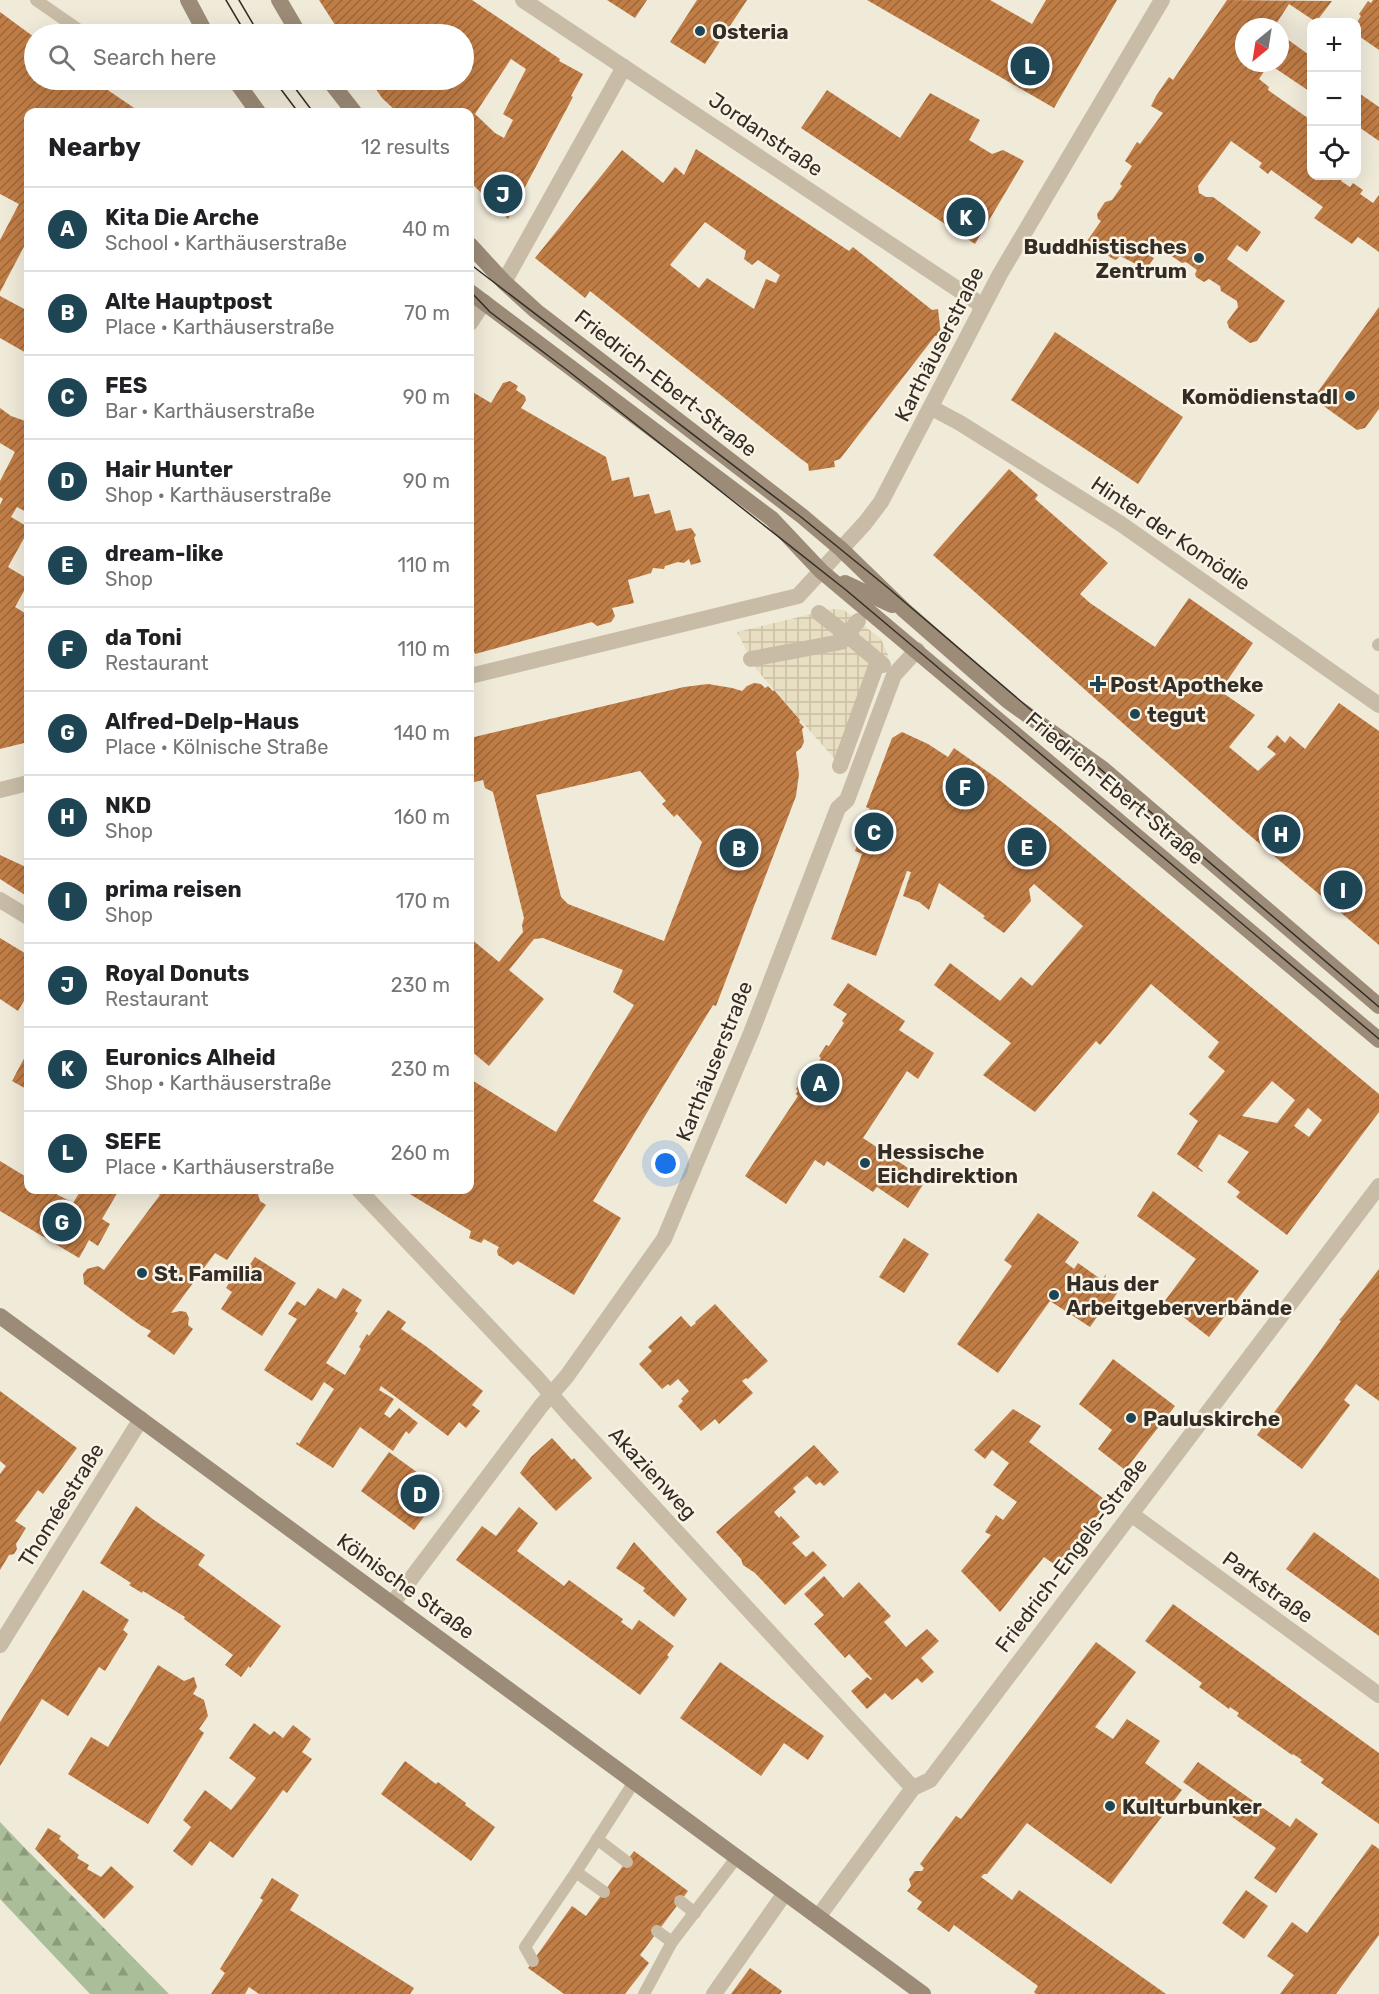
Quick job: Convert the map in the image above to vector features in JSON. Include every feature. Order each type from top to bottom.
[{"type":"main road","points":[[188,0],[201,24]]},
{"type":"main road","points":[[279,0],[293,24]]},
{"type":"main road","points":[[242,90],[255,108]]},
{"type":"main road","points":[[337,90],[351,108]]},
{"type":"main road","name":"Friedrich-Ebert-Straße","points":[[474,249],[504,282],[569,338],[802,516],[841,549],[904,610],[1008,700],[1103,769],[1379,1006]]},
{"type":"main road","name":"Friedrich-Ebert-Straße","points":[[474,295],[772,519],[821,571],[1379,1040]]},
{"type":"main road","points":[[772,519],[841,549]]},
{"type":"main road","points":[[821,571],[904,610]]},
{"type":"main road","name":"Kölnische Straße","points":[[0,1316],[923,1994]]},
{"type":"street","name":"Jordanstraße","points":[[523,0],[983,306]]},
{"type":"street","name":"Karthäuserstraße","points":[[841,549],[866,523],[881,502],[932,408],[983,306],[1162,0]]},
{"type":"street","points":[[504,282],[624,67]]},
{"type":"street","points":[[474,317],[484,302]]},
{"type":"street","name":"Hinter der Komödie","points":[[932,408],[960,423],[1120,524],[1379,705]]},
{"type":"street","points":[[474,675],[798,596],[841,549]]},
{"type":"street","points":[[819,613],[880,663],[840,766]]},
{"type":"street","points":[[751,659],[841,642],[858,621]]},
{"type":"street","name":"Karthäuserstraße","points":[[392,1604],[567,1376],[664,1239],[751,1033],[838,808],[847,800],[894,675],[916,650]]},
{"type":"street","points":[[0,790],[24,784]]},
{"type":"street","points":[[0,900],[24,915]]},
{"type":"street","name":"Friedrich-Engels-Straße","points":[[818,1917],[913,1788],[930,1779],[1379,1186]]},
{"type":"street","name":"Akazienweg","points":[[363,1194],[551,1394],[913,1788]]},
{"type":"street","name":"Thoméestraße","points":[[0,1645],[141,1419]]},
{"type":"street","name":"Parkstraße","points":[[1131,1514],[1379,1695]]},
{"type":"street","points":[[714,1994],[785,1893]]},
{"type":"lane","points":[[36,0],[71,24]]},
{"type":"lane","points":[[533,1961],[525,1947],[634,1782]]},
{"type":"lane","points":[[597,1839],[627,1862]]},
{"type":"lane","points":[[644,1994],[672,1942],[737,1857]]},
{"type":"lane","points":[[576,1872],[604,1892]]},
{"type":"lane","points":[[680,1901],[695,1913]]},
{"type":"lane","points":[[657,1931],[672,1942]]},
{"type":"green space","points":[[0,1822],[169,1994],[90,1994],[0,1899]]},
{"type":"shaded area","points":[[832,609],[844,610],[881,639],[888,655],[845,771],[756,669],[737,632]]},
{"type":"building","points":[[319,0],[472,0],[560,59],[559,61],[583,74],[508,219],[474,186],[474,108],[393,108],[377,90],[474,90],[474,24],[335,24]],"holes":[[[511,59],[526,69],[503,114],[513,120],[504,138],[495,133],[475,114]]]},
{"type":"building","points":[[607,0],[647,0],[635,18]]},
{"type":"building","points":[[697,0],[747,0],[705,64],[670,42]]},
{"type":"building","points":[[867,0],[990,0],[1032,24],[1046,0],[1117,0],[1054,108]]},
{"type":"building","points":[[1227,0],[1332,1],[1319,18],[1310,18],[1289,4],[1280,18],[1235,18],[1235,72],[1264,72],[1259,79],[1269,87],[1268,90],[1307,117],[1307,180],[1342,180],[1350,187],[1353,183],[1363,190],[1360,194],[1373,203],[1379,195],[1379,252],[1358,237],[1352,244],[1314,218],[1323,207],[1271,170],[1268,174],[1259,167],[1262,163],[1231,141],[1198,186],[1199,193],[1206,197],[1213,197],[1261,232],[1247,252],[1237,245],[1227,259],[1285,301],[1257,341],[1250,343],[1229,328],[1227,322],[1238,307],[1237,301],[1221,291],[1220,286],[1209,279],[1204,282],[1196,277],[1197,270],[1170,255],[1169,250],[1163,246],[1150,244],[1154,258],[1146,269],[1120,256],[1116,260],[1113,259],[1087,241],[1101,221],[1097,214],[1105,202],[1112,200],[1132,166],[1125,161],[1137,142],[1140,144],[1163,113],[1151,106],[1156,96],[1169,77],[1173,80]]},
{"type":"building","points":[[1373,0],[1379,0],[1379,50],[1361,37],[1361,16],[1359,14],[1368,1],[1371,3]]},
{"type":"building","points":[[0,12],[24,30],[24,90],[108,90],[134,108],[24,108],[24,247],[0,292],[0,240],[19,204],[0,194]]},
{"type":"building","points":[[1289,40],[1307,53],[1307,90],[1281,72],[1289,72]]},
{"type":"building","points":[[827,90],[900,138],[930,93],[980,120],[969,140],[992,154],[1003,150],[1024,161],[975,244],[801,128]]},
{"type":"building","points":[[1361,94],[1379,107],[1379,141],[1361,128]]},
{"type":"building","points":[[696,149],[849,251],[853,247],[932,310],[938,309],[941,335],[935,336],[840,459],[834,461],[835,467],[809,471],[808,464],[590,291],[585,298],[535,258],[622,150],[663,183],[675,167],[684,175]],"holes":[[[705,222],[746,251],[744,259],[752,265],[758,260],[780,275],[776,283],[766,279],[754,309],[707,278],[699,288],[670,265]]]},
{"type":"building","points":[[0,296],[24,309],[24,352],[0,338]]},
{"type":"building","points":[[1379,307],[1379,409],[1365,428],[1357,430],[1318,402],[1317,393]]},
{"type":"building","points":[[1055,332],[1183,417],[1138,484],[1011,400]]},
{"type":"building","points":[[510,381],[518,386],[516,390],[525,396],[526,400],[521,408],[606,457],[612,481],[629,477],[634,497],[649,494],[655,514],[670,510],[676,531],[691,528],[696,535],[694,538],[701,562],[691,565],[689,559],[684,563],[678,562],[665,566],[664,569],[653,568],[651,573],[628,580],[634,603],[612,608],[615,616],[611,622],[597,626],[592,622],[475,654],[474,393],[491,403],[503,383]]},
{"type":"building","points":[[0,408],[11,416],[24,421],[24,511],[17,507],[11,517],[24,525],[24,538],[8,567],[24,577],[24,591],[15,607],[24,613],[24,743],[0,749],[0,505],[3,499],[0,497],[0,481],[15,452],[0,443]]},
{"type":"building","points":[[1009,469],[1038,495],[1035,499],[1108,563],[1080,594],[1090,603],[1155,647],[1189,598],[1253,643],[1220,691],[1255,715],[1229,747],[1258,771],[1276,754],[1267,747],[1277,735],[1285,743],[1290,736],[1305,749],[1339,703],[1379,731],[1379,945],[1240,827],[933,555]]},
{"type":"building","points":[[754,683],[761,684],[765,688],[768,686],[774,690],[804,727],[802,729],[804,742],[796,752],[799,774],[796,796],[716,1006],[713,1005],[593,1201],[621,1218],[574,1295],[518,1261],[513,1265],[498,1255],[499,1247],[484,1239],[481,1243],[469,1238],[471,1231],[410,1194],[474,1194],[474,1081],[556,1132],[634,1005],[613,992],[623,970],[543,938],[534,939],[509,970],[544,999],[489,1066],[474,1053],[474,941],[499,962],[523,932],[524,918],[493,792],[485,788],[483,780],[474,782],[474,737],[684,687],[708,684],[742,691]],"holes":[[[640,771],[666,801],[662,804],[674,817],[677,814],[702,842],[664,941],[568,904],[561,897],[536,795]]]},
{"type":"building","points":[[902,732],[928,744],[948,757],[954,748],[998,779],[1059,827],[1379,1094],[1379,1112],[1287,1235],[1236,1197],[1240,1192],[1227,1182],[1249,1152],[1219,1134],[1198,1167],[1202,1172],[1177,1154],[1198,1121],[1189,1114],[1225,1071],[1208,1057],[1219,1042],[1151,984],[1100,1045],[1096,1041],[1035,1112],[983,1075],[1011,1043],[934,985],[950,963],[1000,1001],[1021,977],[1032,986],[1083,926],[1034,884],[1029,889],[1031,901],[1004,933],[983,918],[985,916],[939,883],[929,910],[919,902],[903,896],[911,872],[907,871],[876,956],[831,939],[862,854],[855,851],[870,809],[866,807],[892,738]],"holes":[[[1272,1081],[1295,1100],[1277,1123],[1242,1116]],[[1308,1108],[1322,1120],[1309,1137],[1294,1126]]]},
{"type":"building","points":[[0,855],[24,866],[24,894],[0,879]]},
{"type":"building","points":[[0,938],[24,953],[24,1001],[18,1011],[0,999]]},
{"type":"building","points":[[848,983],[905,1021],[899,1030],[934,1053],[918,1079],[907,1071],[863,1138],[926,1180],[908,1208],[877,1187],[873,1192],[827,1161],[824,1166],[815,1160],[786,1204],[745,1176],[798,1096],[796,1089],[803,1078],[806,1079],[821,1058],[819,1056],[826,1045],[829,1046],[844,1023],[842,1021],[847,1014],[833,1005]]},
{"type":"building","points":[[24,1058],[24,1088],[12,1081]]},
{"type":"building","points":[[0,1161],[24,1176],[24,1194],[56,1194],[73,1203],[79,1194],[117,1194],[102,1219],[110,1224],[98,1246],[89,1240],[79,1258],[0,1211]]},
{"type":"building","points":[[1153,1191],[1259,1271],[1209,1337],[1164,1302],[1196,1259],[1137,1216]]},
{"type":"building","name":"St. Familia","points":[[258,1194],[260,1201],[266,1205],[227,1260],[215,1253],[171,1313],[186,1312],[189,1318],[188,1325],[193,1329],[174,1355],[147,1336],[151,1331],[84,1284],[83,1274],[87,1269],[98,1266],[104,1270],[160,1195]]},
{"type":"building","name":"Haus der Arbeitgeberverbände","points":[[1038,1213],[1079,1242],[1065,1262],[1074,1269],[1078,1263],[1102,1280],[1106,1274],[1105,1279],[1120,1289],[1090,1327],[1050,1301],[998,1373],[957,1344],[1012,1266],[1004,1260]]},
{"type":"building","points":[[904,1238],[929,1254],[904,1293],[879,1277]]},
{"type":"building","points":[[255,1257],[296,1283],[262,1336],[221,1309],[232,1292],[226,1288],[236,1272],[242,1276]]},
{"type":"building","points":[[1379,1269],[1379,1401],[1356,1384],[1344,1400],[1350,1405],[1302,1469],[1257,1435],[1317,1355],[1341,1321],[1339,1320]]},
{"type":"building","points":[[318,1288],[336,1299],[343,1288],[362,1300],[355,1311],[358,1313],[326,1363],[345,1375],[361,1349],[359,1347],[367,1334],[369,1336],[388,1310],[406,1322],[401,1329],[483,1391],[472,1405],[480,1411],[466,1428],[459,1422],[448,1436],[381,1386],[379,1390],[394,1399],[384,1414],[390,1418],[399,1408],[418,1423],[409,1434],[406,1431],[393,1451],[360,1427],[333,1468],[296,1444],[297,1442],[299,1444],[334,1389],[324,1382],[312,1401],[264,1370],[297,1319],[288,1314],[297,1301],[305,1306]]},
{"type":"building","points":[[715,1304],[768,1361],[748,1379],[742,1381],[753,1393],[719,1424],[715,1419],[701,1431],[678,1406],[689,1391],[678,1379],[662,1389],[639,1364],[652,1351],[648,1347],[681,1316],[691,1327]]},
{"type":"building","name":"Pauluskirche","points":[[1113,1359],[1175,1406],[1125,1470],[1098,1449],[1112,1430],[1079,1404]]},
{"type":"building","points":[[0,1391],[77,1448],[43,1494],[38,1490],[15,1521],[26,1528],[16,1544],[17,1549],[14,1554],[9,1555],[0,1570],[0,1474],[6,1466],[0,1461]]},
{"type":"building","points":[[1013,1409],[1041,1426],[1029,1442],[1108,1502],[1058,1567],[1044,1557],[1000,1612],[961,1571],[991,1535],[985,1532],[996,1515],[1003,1520],[1017,1502],[993,1485],[1009,1463],[992,1450],[985,1459],[974,1450]]},
{"type":"building","points":[[552,1438],[592,1478],[556,1511],[520,1473],[531,1457]]},
{"type":"building","points":[[814,1445],[839,1472],[824,1486],[820,1482],[816,1485],[807,1476],[793,1488],[796,1492],[774,1512],[779,1518],[781,1516],[800,1537],[792,1543],[806,1557],[813,1551],[827,1565],[785,1605],[755,1573],[743,1565],[741,1559],[716,1532]]},
{"type":"building","points":[[389,1452],[443,1491],[414,1530],[361,1491]]},
{"type":"building","points":[[136,1506],[205,1555],[198,1565],[281,1626],[241,1677],[225,1665],[233,1655],[184,1619],[185,1617],[129,1585],[131,1583],[100,1563]]},
{"type":"building","points":[[519,1507],[538,1523],[517,1551],[564,1586],[569,1580],[623,1619],[621,1622],[632,1630],[639,1620],[674,1646],[667,1655],[669,1657],[640,1695],[456,1560],[482,1526],[496,1536]]},
{"type":"building","points":[[1314,1532],[1379,1579],[1379,1636],[1286,1569]]},
{"type":"building","points":[[634,1542],[687,1599],[674,1617],[643,1591],[645,1588],[616,1568]]},
{"type":"building","points":[[824,1576],[843,1598],[859,1582],[891,1616],[884,1622],[906,1647],[927,1629],[939,1641],[921,1658],[934,1672],[922,1683],[917,1678],[892,1700],[885,1693],[867,1709],[851,1691],[867,1677],[872,1679],[849,1654],[845,1658],[814,1624],[824,1615],[804,1594]]},
{"type":"building","points":[[83,1590],[129,1620],[123,1630],[128,1634],[105,1671],[99,1667],[68,1716],[42,1699],[0,1766],[0,1722]]},
{"type":"building","points":[[1173,1604],[1379,1753],[1379,1824],[1321,1783],[1324,1779],[1300,1762],[1302,1760],[1237,1716],[1239,1713],[1230,1707],[1229,1709],[1199,1687],[1202,1683],[1145,1641]]},
{"type":"building","points":[[1096,1642],[1136,1672],[1095,1727],[1113,1739],[1127,1719],[1160,1741],[1145,1763],[1182,1790],[1111,1884],[1027,1823],[987,1874],[981,1877],[1012,1900],[1019,1890],[1166,1994],[1036,1994],[1034,1992],[1038,1986],[954,1925],[949,1932],[917,1909],[922,1902],[907,1891],[911,1886],[909,1879],[915,1871],[922,1871],[924,1868],[920,1864],[956,1816],[961,1819]]},
{"type":"building","points":[[720,1662],[824,1736],[808,1760],[784,1743],[761,1776],[680,1718]]},
{"type":"building","points":[[158,1665],[184,1681],[194,1677],[197,1687],[193,1694],[204,1700],[208,1716],[199,1729],[204,1733],[148,1824],[68,1774],[91,1737],[108,1747]]},
{"type":"building","points":[[254,1723],[270,1735],[274,1731],[283,1738],[293,1725],[311,1739],[302,1752],[312,1759],[287,1793],[283,1790],[233,1858],[210,1841],[192,1866],[173,1851],[191,1827],[183,1820],[205,1790],[231,1810],[256,1778],[229,1758]]},
{"type":"building","points":[[405,1761],[436,1784],[438,1782],[495,1827],[471,1861],[381,1794]]},
{"type":"building","points":[[1198,1762],[1290,1827],[1296,1818],[1318,1834],[1276,1893],[1254,1878],[1276,1848],[1183,1782]]},
{"type":"building","points":[[48,1828],[61,1836],[59,1839],[79,1855],[77,1858],[89,1865],[87,1869],[101,1877],[111,1866],[134,1887],[104,1919],[35,1849]]},
{"type":"building","points":[[1372,1844],[1379,1849],[1379,1935],[1336,1994],[1280,1994],[1294,1975],[1267,1956],[1292,1922],[1307,1933]]},
{"type":"building","points":[[634,1851],[688,1891],[640,1955],[649,1963],[625,1994],[564,1994],[528,1968],[572,1906],[586,1916]]},
{"type":"building","points":[[272,1878],[299,1895],[290,1910],[414,1988],[410,1994],[259,1994],[249,1987],[245,1994],[211,1994],[225,1973],[220,1969],[263,1900],[260,1898]]},
{"type":"building","points":[[1246,1890],[1268,1906],[1244,1939],[1222,1923]]},
{"type":"building","points":[[750,1968],[782,1991],[780,1994],[731,1994]]},
{"type":"tram line","points":[[226,0],[240,24]]},
{"type":"tram line","points":[[239,0],[253,24]]},
{"type":"tram line","points":[[282,90],[295,108]]},
{"type":"tram line","points":[[296,90],[310,108]]},
{"type":"tram line","points":[[474,267],[801,517],[887,587],[1379,1007]]},
{"type":"tram line","points":[[474,295],[490,312],[846,590],[1379,1039]]},
{"type":"place","name":"Osteria","points":[[700,31]]},
{"type":"place","name":"SEFE","points":[[1030,66]]},
{"type":"place","name":"Royal Donuts","points":[[503,194]]},
{"type":"place","name":"Euronics Alheid","points":[[966,217]]},
{"type":"place","name":"Buddhistisches Zentrum","points":[[1199,258]]},
{"type":"place","name":"Komödienstadl","points":[[1350,396]]},
{"type":"place","name":"Post Apotheke","points":[[1098,684]]},
{"type":"place","name":"tegut","points":[[1135,714]]},
{"type":"place","name":"da Toni","points":[[965,787]]},
{"type":"place","name":"FES","points":[[874,832]]},
{"type":"place","name":"NKD","points":[[1281,834]]},
{"type":"place","name":"dream-like","points":[[1027,847]]},
{"type":"place","name":"Alte Hauptpost","points":[[739,848]]},
{"type":"place","name":"prima reisen","points":[[1343,890]]},
{"type":"place","name":"Kita Die Arche","points":[[820,1083]]},
{"type":"place","name":"Hessische Eichdirektion","points":[[865,1163]]},
{"type":"place","name":"Alfred-Delp-Haus","points":[[62,1222]]},
{"type":"place","name":"St. Familia","points":[[142,1273]]},
{"type":"place","name":"Haus der Arbeitgeberverbände","points":[[1054,1295]]},
{"type":"place","name":"Pauluskirche","points":[[1131,1418]]},
{"type":"place","name":"Hair Hunter","points":[[420,1494]]},
{"type":"place","name":"Kulturbunker","points":[[1110,1806]]}]
